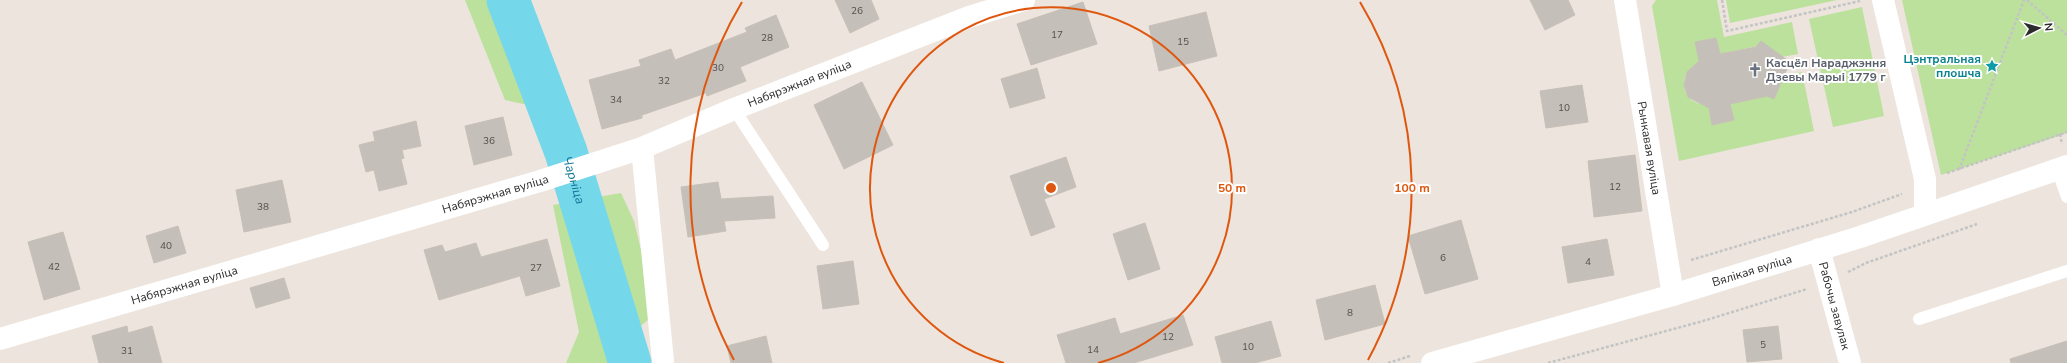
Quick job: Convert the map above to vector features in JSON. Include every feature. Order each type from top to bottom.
[{"type":"street","name":"Набярэжная вуліца","points":[[0,339],[540,181],[642,148],[734,109],[969,17],[1024,0]]},
{"type":"street","name":"Рынкавая вуліца","points":[[1625,0],[1673,295]]},
{"type":"street","points":[[1882,0],[1925,179],[1925,214]]},
{"type":"street","points":[[642,148],[663,361]]},
{"type":"street","name":"Вялікая вуліца","points":[[1432,363],[1673,295],[1819,249],[2062,167]]},
{"type":"street","name":"Рабочы завулак","points":[[1819,249],[1850,363]]},
{"type":"lane","points":[[734,109],[823,245]]},
{"type":"lane","points":[[2062,167],[2067,197]]},
{"type":"lane","points":[[1919,319],[2067,271]]},
{"type":"path","points":[[1722,0],[1727,30],[1862,0]]},
{"type":"path","points":[[1959,170],[2026,0],[2067,35]]},
{"type":"path","points":[[1668,266],[1852,212],[1906,192],[1911,183],[1959,170],[2067,132]]},
{"type":"path","points":[[1388,363],[1411,356]]},
{"type":"green space","points":[[465,0],[490,0],[533,106],[505,100]]},
{"type":"green space","points":[[1656,0],[1717,0],[1724,37],[1792,22],[1798,54],[1782,57],[1760,43],[1758,46],[1720,54],[1716,38],[1695,42],[1700,64],[1687,72],[1684,84],[1685,90],[1690,99],[1701,104],[1708,104],[1712,124],[1734,120],[1730,104],[1769,95],[1773,98],[1771,88],[1786,75],[1802,72],[1814,131],[1679,161],[1652,6]]},
{"type":"green space","points":[[1726,0],[1837,0],[1730,23]]},
{"type":"green space","name":"Цэнтральная плошча","points":[[1902,0],[2067,0],[2067,133],[1941,175]]},
{"type":"green space","points":[[1862,7],[1884,116],[1833,127],[1809,19]]},
{"type":"green space","points":[[621,193],[634,221],[652,296],[649,319],[637,329],[650,363],[566,363],[579,332],[553,205]]},
{"type":"building","points":[[835,0],[871,0],[879,19],[850,33]]},
{"type":"building","points":[[1530,0],[1568,0],[1575,15],[1545,30]]},
{"type":"building","points":[[1083,2],[1097,44],[1031,65],[1017,24]]},
{"type":"building","points":[[1206,12],[1217,56],[1159,71],[1149,26]]},
{"type":"building","points":[[776,15],[789,47],[740,67],[746,81],[707,96],[706,93],[642,115],[642,118],[602,129],[589,80],[641,66],[639,60],[671,49],[675,60],[747,32],[745,28]]},
{"type":"building","name":"Касцёл Нараджэння Дзевы Марыі 1779 г","points":[[1716,38],[1720,54],[1756,47],[1761,41],[1790,62],[1774,99],[1767,96],[1730,104],[1734,120],[1712,125],[1709,108],[1688,97],[1684,85],[1687,72],[1699,61],[1695,42]]},
{"type":"building","points":[[1037,68],[1045,98],[1010,108],[1001,79]]},
{"type":"building","points":[[862,82],[893,145],[844,169],[814,105]]},
{"type":"building","points":[[1582,85],[1588,122],[1546,128],[1540,91]]},
{"type":"building","points":[[503,117],[512,155],[474,165],[465,126]]},
{"type":"building","points":[[416,121],[421,146],[402,150],[404,158],[401,159],[407,184],[379,191],[374,170],[366,172],[359,145],[375,141],[373,132]]},
{"type":"building","points":[[1635,155],[1642,211],[1594,217],[1588,161]]},
{"type":"building","points":[[1066,157],[1076,187],[1044,199],[1055,227],[1031,236],[1010,176]]},
{"type":"building","points":[[282,180],[291,222],[244,232],[236,190]]},
{"type":"building","points":[[718,182],[721,199],[773,196],[775,218],[724,221],[726,231],[688,237],[681,187]]},
{"type":"building","points":[[1461,220],[1478,279],[1425,294],[1408,236]]},
{"type":"building","points":[[1145,223],[1160,269],[1128,280],[1113,234]]},
{"type":"building","points":[[178,226],[186,253],[154,263],[146,236]]},
{"type":"building","points":[[63,232],[80,289],[44,300],[28,242]]},
{"type":"building","points":[[547,239],[560,286],[526,296],[520,276],[439,300],[424,250],[442,245],[445,252],[476,243],[481,257]]},
{"type":"building","points":[[1607,239],[1614,275],[1568,283],[1562,247]]},
{"type":"building","points":[[853,261],[859,304],[823,309],[817,266]]},
{"type":"building","points":[[284,278],[290,298],[256,308],[250,288]]},
{"type":"building","points":[[1375,285],[1385,324],[1325,340],[1316,300]]},
{"type":"building","points":[[1183,315],[1193,345],[1134,363],[1066,363],[1057,335],[1115,318],[1120,334]]},
{"type":"building","points":[[1271,321],[1281,356],[1255,363],[1222,363],[1215,337]]},
{"type":"building","points":[[127,326],[128,333],[152,326],[162,363],[99,363],[92,336]]},
{"type":"building","points":[[1778,326],[1782,359],[1747,362],[1743,330]]},
{"type":"building","points":[[766,336],[772,363],[731,363],[727,346]]},
{"type":"building","points":[[2067,341],[2067,363],[2011,363],[2010,359]]},
{"type":"waterway","name":"Чарніца","points":[[508,0],[566,152],[630,363]]},
{"type":"place","name":"Цэнтральная плошча","points":[[1992,66]]},
{"type":"place","name":"Касцёл Нараджэння Дзевы Марыі 1779 г","points":[[1755,70]]}]
